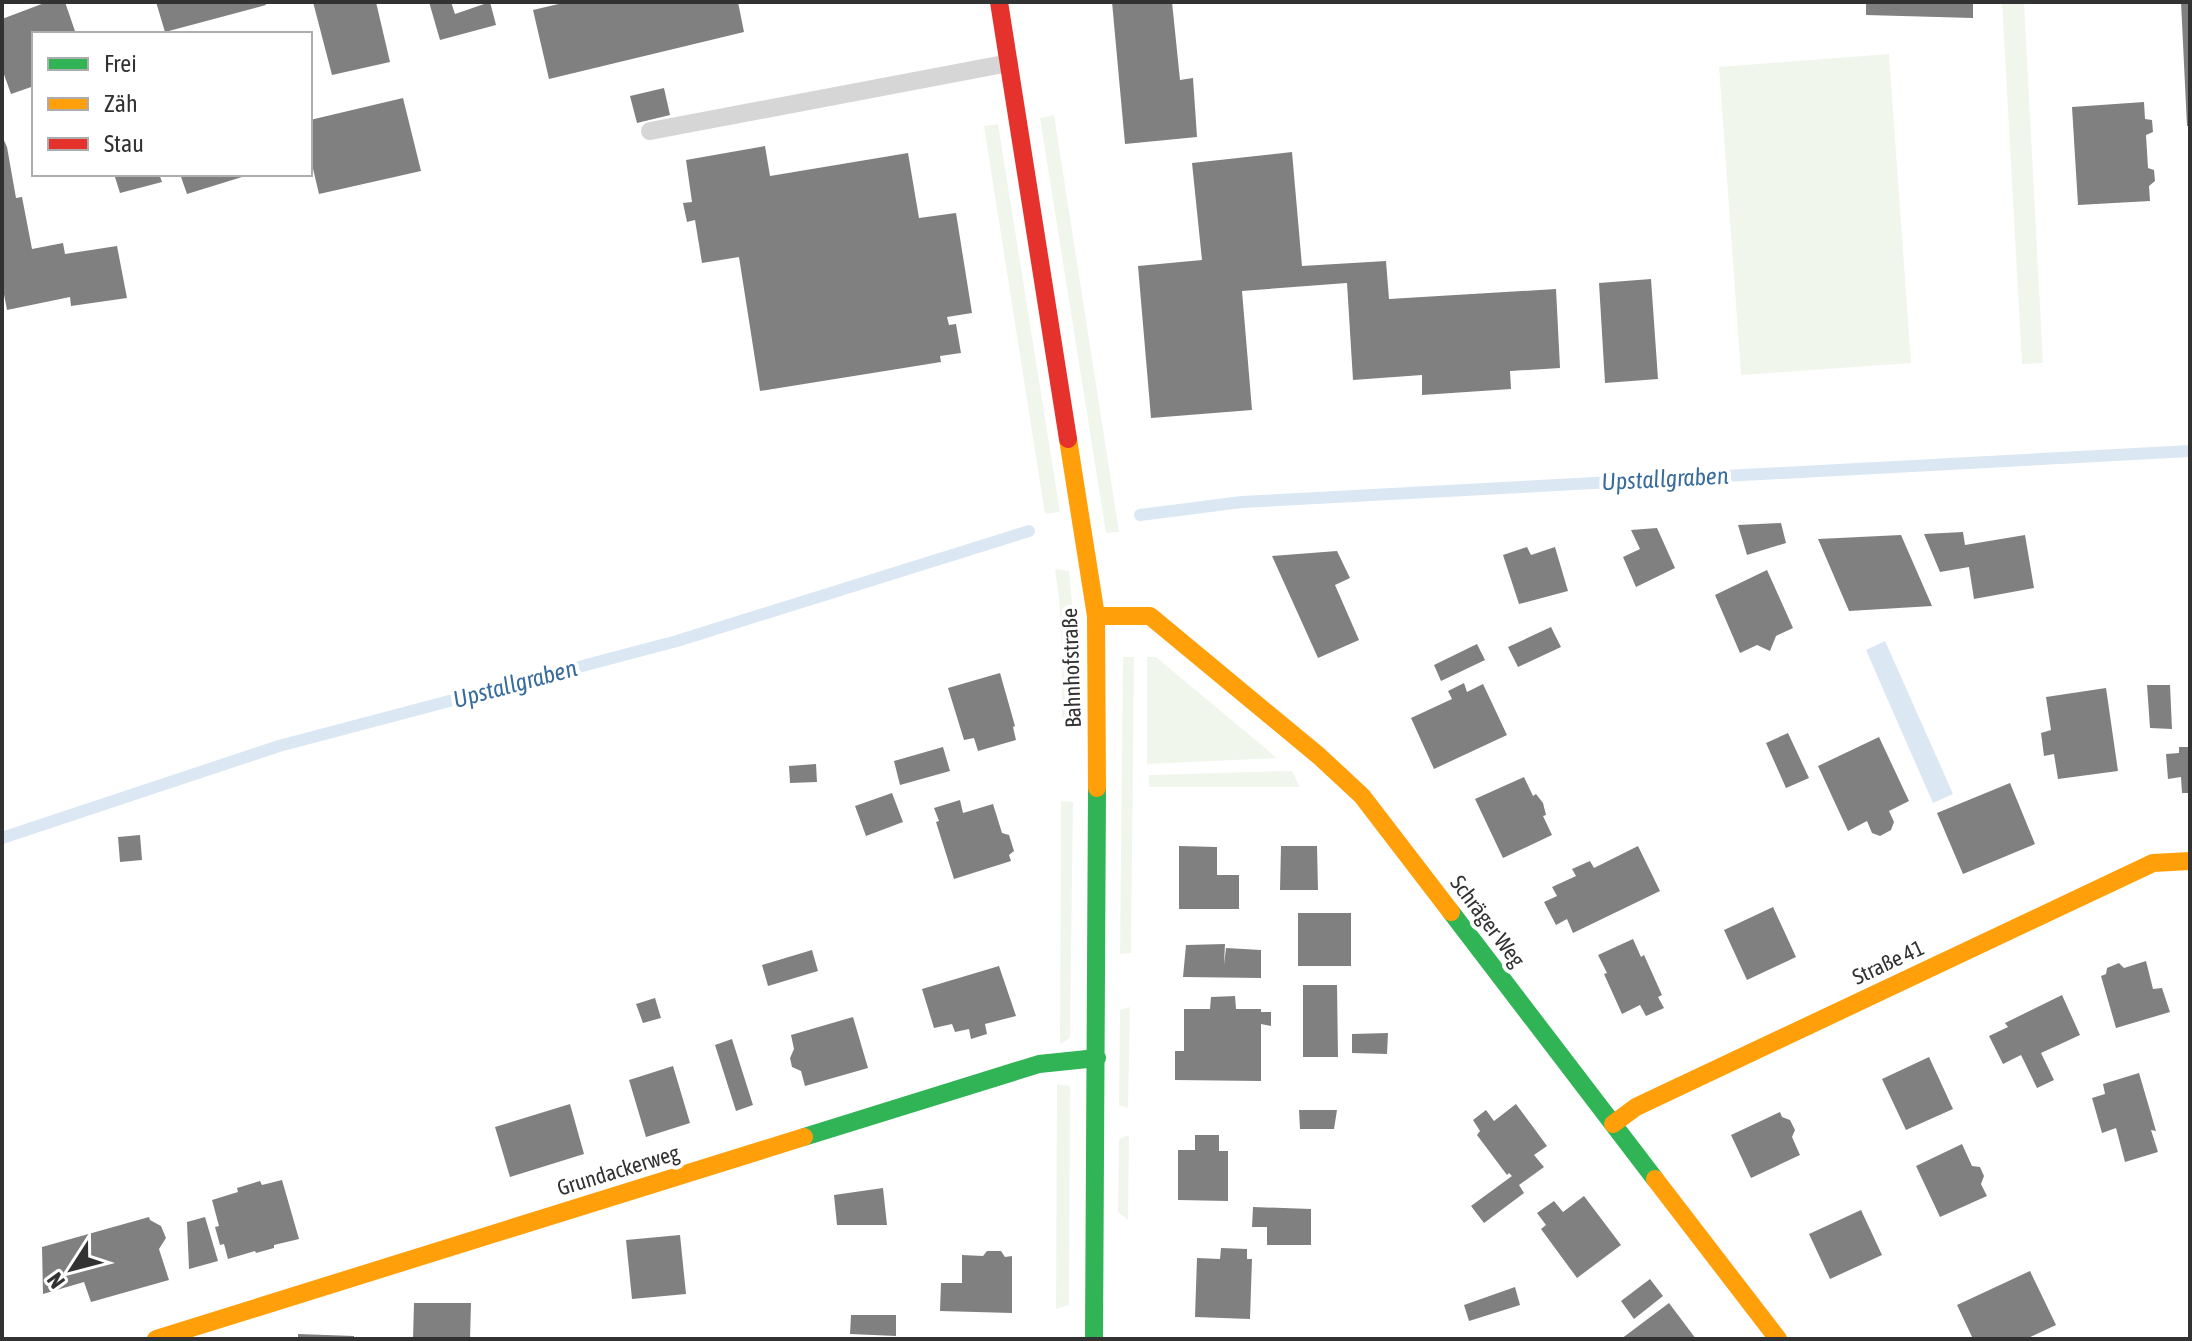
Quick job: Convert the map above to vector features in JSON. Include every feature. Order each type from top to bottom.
[{"type":"street","name":"Bahnhofstraße","points":[[999,2],[1096,616],[1098,888],[1094,1339]]},
{"type":"street","name":"Schräger Weg","points":[[1096,616],[1150,616],[1319,756],[1362,796],[1778,1339]]},
{"type":"street","name":"Straße 41","points":[[1613,1124],[1636,1107],[2153,863],[2190,861]]},
{"type":"street","name":"Grundackerweg","points":[[156,1339],[1039,1064],[1097,1058]]},
{"type":"lane","points":[[650,131],[1009,63]]},
{"type":"shaded area","points":[[2002,2],[2024,2],[2043,363],[2022,364]]},
{"type":"shaded area","points":[[1889,54],[1911,363],[1741,375],[1719,67]]},
{"type":"shaded area","points":[[1054,115],[1119,532],[1106,533],[1040,118]]},
{"type":"shaded area","points":[[998,124],[1060,512],[1045,514],[984,126]]},
{"type":"shaded area","points":[[1055,569],[1069,571],[1073,647],[1062,647]]},
{"type":"shaded area","points":[[1885,641],[1953,794],[1933,803],[1866,650]]},
{"type":"shaded area","points":[[1123,657],[1134,657],[1131,953],[1120,954]]},
{"type":"shaded area","points":[[1147,657],[1156,657],[1277,758],[1147,764]]},
{"type":"shaded area","points":[[1062,660],[1075,660],[1073,722],[1062,724]]},
{"type":"shaded area","points":[[1292,771],[1300,787],[1149,787],[1149,775]]},
{"type":"shaded area","points":[[1061,801],[1073,802],[1070,1038],[1060,1044]]},
{"type":"shaded area","points":[[1130,1007],[1128,1108],[1119,1105],[1120,1010]]},
{"type":"shaded area","points":[[1057,1084],[1070,1086],[1069,1305],[1056,1309]]},
{"type":"shaded area","points":[[1129,1135],[1128,1220],[1118,1212],[1119,1139]]},
{"type":"building","points":[[47,2],[65,2],[75,32],[32,32],[32,87],[11,94],[2,69],[2,19]]},
{"type":"building","points":[[156,2],[265,2],[266,5],[165,32]]},
{"type":"building","points":[[313,2],[376,2],[390,62],[332,75]]},
{"type":"building","points":[[429,2],[451,2],[455,14],[490,2],[496,25],[440,40]]},
{"type":"building","points":[[567,2],[738,2],[744,32],[549,79],[533,10]]},
{"type":"building","points":[[1112,2],[1172,2],[1180,80],[1193,78],[1197,137],[1125,144]]},
{"type":"building","points":[[1866,2],[1973,2],[1973,18],[1866,15]]},
{"type":"building","points":[[2181,2],[2190,2],[2190,126],[2187,126]]},
{"type":"building","points":[[664,88],[670,115],[637,123],[630,96]]},
{"type":"building","points":[[403,98],[421,171],[319,194],[312,164],[312,120]]},
{"type":"building","points":[[2144,102],[2145,119],[2152,120],[2153,132],[2146,135],[2148,168],[2154,170],[2155,181],[2149,186],[2150,201],[2078,205],[2072,107]]},
{"type":"building","points":[[2,136],[7,147],[16,198],[22,197],[32,249],[63,243],[65,254],[117,246],[127,298],[71,306],[70,297],[7,310],[2,284]]},
{"type":"building","points":[[765,146],[770,176],[908,153],[919,218],[956,213],[972,313],[947,317],[949,325],[956,324],[961,353],[940,356],[941,362],[760,391],[739,257],[702,263],[695,220],[687,222],[683,203],[692,202],[686,160]]},
{"type":"building","points":[[1292,152],[1302,266],[1386,261],[1389,299],[1556,289],[1560,368],[1510,371],[1511,389],[1422,395],[1422,375],[1353,380],[1347,283],[1242,291],[1252,410],[1151,418],[1138,266],[1202,260],[1192,163]]},
{"type":"building","points":[[115,176],[160,176],[162,182],[120,193]]},
{"type":"building","points":[[181,176],[242,176],[242,177],[187,194]]},
{"type":"building","points":[[1651,279],[1658,379],[1605,383],[1599,283]]},
{"type":"building","points":[[1781,523],[1786,543],[1747,555],[1738,525]]},
{"type":"building","points":[[1657,528],[1675,568],[1636,587],[1623,557],[1640,549],[1631,530]]},
{"type":"building","points":[[1963,532],[1965,545],[2025,535],[2034,588],[1974,599],[1969,567],[1940,572],[1924,534]]},
{"type":"building","points":[[1901,535],[1932,606],[1849,611],[1818,539]]},
{"type":"building","points":[[1527,547],[1531,555],[1555,547],[1568,591],[1519,604],[1503,555]]},
{"type":"building","points":[[1337,551],[1350,578],[1335,585],[1359,640],[1318,658],[1272,556]]},
{"type":"building","points":[[1767,570],[1793,628],[1776,636],[1770,651],[1757,645],[1740,653],[1715,595]]},
{"type":"building","points":[[1551,627],[1561,647],[1518,667],[1508,647]]},
{"type":"building","points":[[1477,644],[1485,660],[1441,681],[1434,665]]},
{"type":"building","points":[[1000,673],[1016,740],[978,751],[974,738],[964,740],[948,688]]},
{"type":"building","points":[[1464,683],[1467,692],[1483,684],[1507,735],[1434,769],[1411,718],[1452,699],[1448,691]]},
{"type":"building","points":[[2147,685],[2170,685],[2172,729],[2150,728]]},
{"type":"building","points":[[2106,688],[2118,771],[2058,779],[2054,754],[2044,756],[2041,733],[2051,730],[2046,697]]},
{"type":"building","points":[[1788,733],[1809,778],[1786,788],[1766,743]]},
{"type":"building","points":[[1879,737],[1909,801],[1889,811],[1894,822],[1891,830],[1880,836],[1872,833],[1867,821],[1848,831],[1818,766]]},
{"type":"building","points":[[943,747],[950,771],[900,785],[894,761]]},
{"type":"building","points":[[2179,747],[2190,747],[2190,793],[2182,793],[2181,777],[2168,779],[2166,754],[2179,753]]},
{"type":"building","points":[[816,764],[817,782],[790,783],[789,766]]},
{"type":"building","points":[[1524,777],[1533,796],[1536,794],[1543,803],[1546,815],[1543,816],[1552,835],[1503,858],[1475,799]]},
{"type":"building","points":[[2010,783],[2035,844],[1963,874],[1937,813]]},
{"type":"building","points":[[892,793],[903,822],[866,836],[855,806]]},
{"type":"building","points":[[960,800],[963,813],[993,804],[1002,833],[1009,835],[1014,851],[1009,855],[1011,861],[954,879],[934,808]]},
{"type":"building","points":[[140,835],[142,860],[120,862],[118,837]]},
{"type":"building","points":[[1179,846],[1217,847],[1217,875],[1239,875],[1239,909],[1179,909]]},
{"type":"building","points":[[1281,846],[1317,846],[1318,890],[1280,890]]},
{"type":"building","points":[[1638,846],[1660,891],[1573,933],[1567,919],[1556,925],[1544,902],[1557,896],[1552,887],[1576,876],[1572,869],[1590,861],[1594,868]]},
{"type":"building","points":[[1773,907],[1796,957],[1747,980],[1724,930]]},
{"type":"building","points":[[1298,913],[1351,913],[1351,966],[1298,966]]},
{"type":"building","points":[[1633,939],[1641,957],[1644,955],[1662,995],[1658,997],[1664,1008],[1646,1016],[1640,1005],[1622,1014],[1598,955]]},
{"type":"building","points":[[1225,944],[1224,965],[1226,948],[1261,950],[1261,978],[1183,977],[1186,945]]},
{"type":"building","points":[[812,950],[818,971],[768,986],[762,965]]},
{"type":"building","points":[[2146,961],[2153,989],[2162,988],[2170,1012],[2116,1028],[2101,976],[2106,974],[2107,968],[2119,963],[2124,968]]},
{"type":"building","points":[[999,966],[1016,1016],[985,1024],[987,1034],[971,1039],[969,1029],[955,1032],[952,1024],[934,1028],[922,989]]},
{"type":"building","points":[[1303,985],[1337,985],[1338,1057],[1303,1057]]},
{"type":"building","points":[[2062,995],[2080,1035],[2041,1053],[2054,1080],[2037,1088],[2021,1055],[2003,1064],[1989,1036],[2008,1027],[2005,1023]]},
{"type":"building","points":[[1235,996],[1236,1009],[1271,1012],[1271,1026],[1261,1024],[1261,1081],[1175,1080],[1175,1051],[1184,1051],[1184,1009],[1210,1009],[1211,997]]},
{"type":"building","points":[[655,998],[661,1018],[643,1023],[636,1004]]},
{"type":"building","points":[[853,1017],[868,1068],[805,1086],[801,1071],[792,1067],[790,1058],[794,1049],[791,1035]]},
{"type":"building","points":[[1388,1033],[1387,1054],[1352,1053],[1352,1034]]},
{"type":"building","points":[[732,1039],[753,1105],[736,1111],[715,1045]]},
{"type":"building","points":[[1929,1057],[1953,1109],[1906,1130],[1882,1079]]},
{"type":"building","points":[[673,1066],[690,1123],[646,1137],[629,1080]]},
{"type":"building","points":[[2139,1073],[2156,1131],[2151,1130],[2158,1152],[2125,1162],[2116,1128],[2102,1133],[2092,1098],[2105,1094],[2103,1084]]},
{"type":"building","points":[[570,1104],[584,1154],[510,1177],[495,1127]]},
{"type":"building","points":[[1516,1104],[1547,1146],[1534,1155],[1544,1167],[1519,1185],[1524,1193],[1484,1223],[1471,1206],[1512,1176],[1507,1175],[1477,1135],[1480,1131],[1473,1120],[1486,1110],[1494,1121]]},
{"type":"building","points":[[1299,1110],[1337,1110],[1334,1129],[1300,1129]]},
{"type":"building","points":[[1780,1112],[1782,1117],[1790,1120],[1795,1130],[1792,1137],[1800,1155],[1751,1178],[1731,1135]]},
{"type":"building","points":[[1195,1135],[1219,1135],[1219,1151],[1228,1151],[1228,1201],[1178,1200],[1178,1150],[1195,1150]]},
{"type":"building","points":[[1962,1144],[1972,1166],[1980,1167],[1984,1176],[1981,1184],[1987,1196],[1940,1217],[1916,1166]]},
{"type":"building","points":[[282,1180],[299,1239],[228,1259],[215,1227],[219,1226],[212,1200],[260,1181],[262,1185]]},
{"type":"building","points":[[883,1188],[887,1225],[837,1225],[834,1195]]},
{"type":"building","points":[[1584,1196],[1621,1245],[1577,1278],[1541,1229],[1546,1225],[1537,1213],[1554,1201],[1563,1212]]},
{"type":"building","points":[[1253,1207],[1311,1209],[1311,1245],[1267,1245],[1267,1227],[1252,1227]]},
{"type":"building","points":[[1861,1210],[1882,1255],[1830,1279],[1809,1234]]},
{"type":"building","points":[[149,1217],[161,1226],[166,1238],[159,1249],[169,1280],[91,1302],[84,1282],[43,1294],[42,1247]]},
{"type":"building","points":[[205,1217],[218,1261],[189,1269],[187,1222]]},
{"type":"building","points":[[680,1235],[686,1294],[632,1299],[626,1240]]},
{"type":"building","points":[[1221,1248],[1247,1249],[1247,1259],[1252,1259],[1250,1319],[1195,1317],[1197,1258],[1220,1259]]},
{"type":"building","points":[[987,1251],[1001,1251],[1005,1257],[1012,1256],[1012,1313],[940,1311],[941,1283],[962,1283],[962,1255],[983,1256]]},
{"type":"building","points":[[2030,1271],[2056,1325],[2026,1339],[1973,1339],[1957,1305]]},
{"type":"building","points":[[1650,1279],[1663,1296],[1634,1319],[1621,1301]]},
{"type":"building","points":[[1515,1287],[1520,1305],[1469,1321],[1464,1305]]},
{"type":"building","points":[[414,1303],[471,1303],[470,1339],[413,1339]]},
{"type":"building","points":[[1669,1303],[1696,1339],[1621,1339]]},
{"type":"building","points":[[851,1315],[896,1315],[896,1336],[850,1334]]},
{"type":"building","points":[[298,1334],[354,1336],[354,1339],[298,1339]]},
{"type":"waterway","name":"Upstallgraben","points":[[1140,515],[1242,502],[2190,451]]},
{"type":"waterway","name":"Upstallgraben","points":[[2,838],[279,746],[677,641],[1029,531]]},
{"type":"traffic: fast","points":[[1094,1339],[1097,788]]},
{"type":"traffic: fast","points":[[1451,912],[1655,1179]]},
{"type":"traffic: fast","points":[[804,1137],[1039,1064],[1097,1058]]},
{"type":"traffic: slow","points":[[1068,439],[1096,616],[1097,788]]},
{"type":"traffic: slow","points":[[1096,616],[1150,616],[1319,756],[1362,796],[1451,912]]},
{"type":"traffic: slow","points":[[1613,1124],[1636,1107],[2153,863],[2190,861]]},
{"type":"traffic: slow","points":[[156,1339],[804,1137]]},
{"type":"traffic: slow","points":[[1655,1179],[1778,1339]]},
{"type":"traffic: jam","points":[[999,2],[1068,439]]}]
